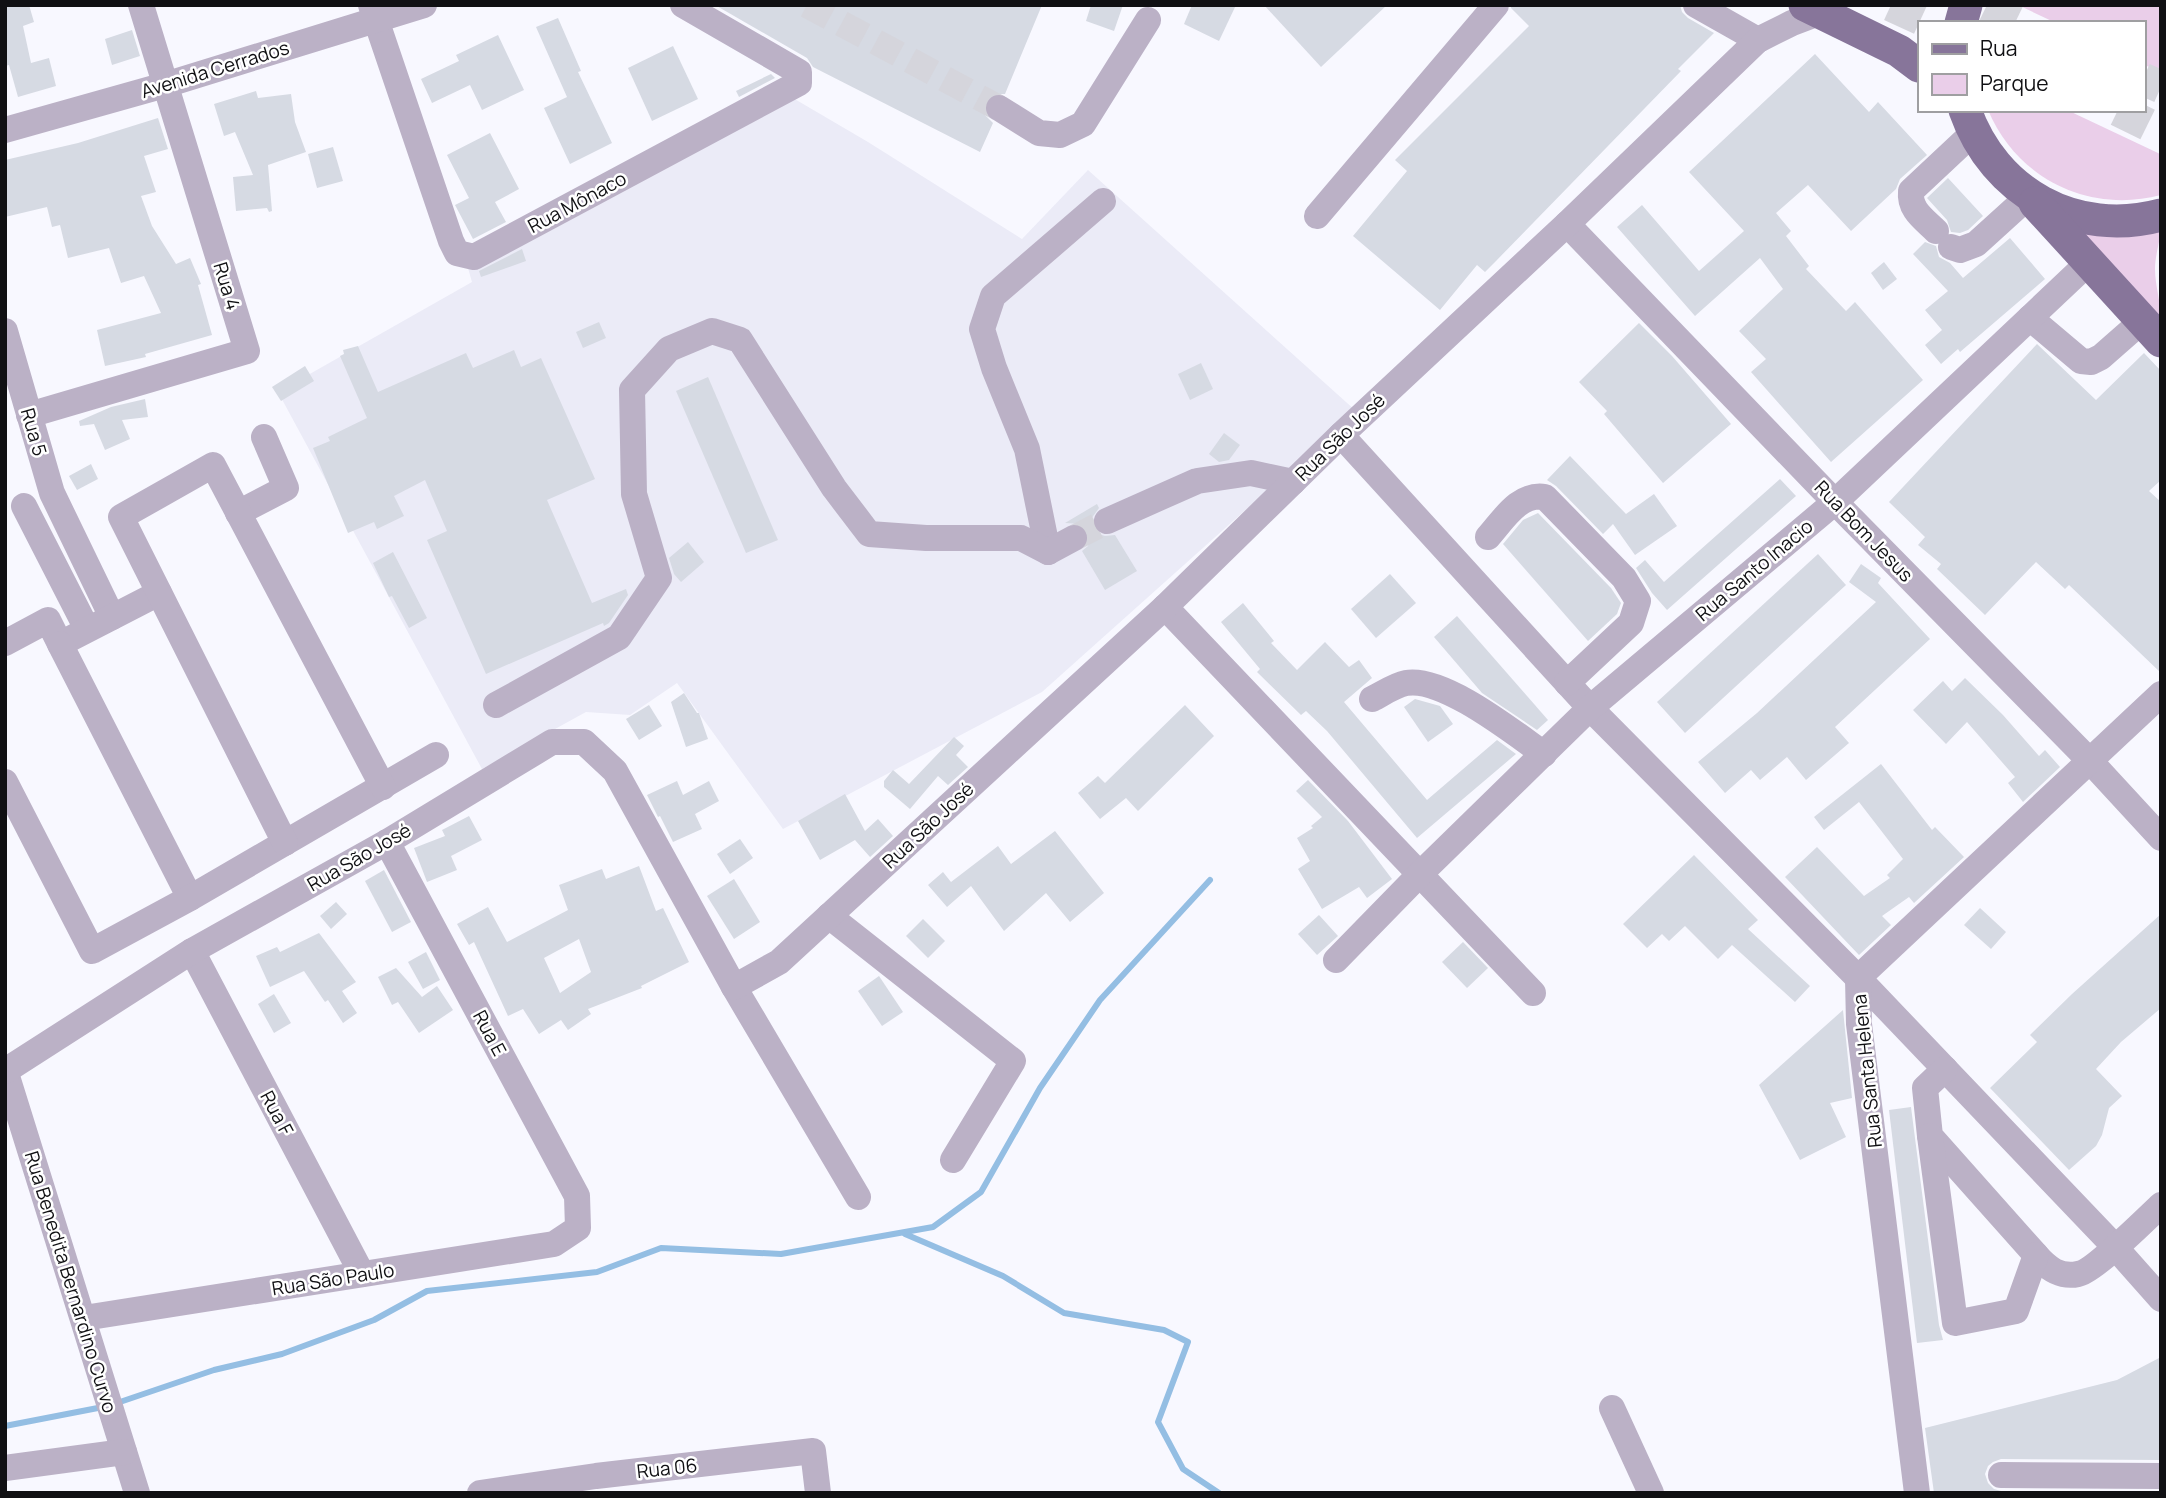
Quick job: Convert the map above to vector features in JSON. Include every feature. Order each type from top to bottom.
[{"type":"main road","points":[[1813,9],[1899,51],[1918,65]]},
{"type":"main road","points":[[1967,117],[1984,152],[2000,171],[2029,196],[2151,331]]},
{"type":"main road","points":[[2029,196],[2064,213],[2103,221],[2143,220],[2161,215]]},
{"type":"street","name":"Rua 4","points":[[29,415],[247,351],[141,5]]},
{"type":"street","name":"Avenida Cerrados","points":[[5,130],[166,85],[373,13],[424,5]]},
{"type":"street","name":"Rua Mônaco","points":[[373,13],[451,241],[457,253],[474,257],[799,83],[799,72],[683,5]]},
{"type":"street","points":[[1317,216],[1496,5]]},
{"type":"street","points":[[1696,5],[1758,40]]},
{"type":"street","name":"Rua São José","points":[[5,1070],[192,951],[387,842],[552,742],[584,742],[615,771],[734,986],[779,962],[1165,607],[1341,435],[1567,224],[1758,40],[1813,9]]},
{"type":"street","points":[[999,108],[1039,133],[1060,135],[1083,124],[1148,20]]},
{"type":"street","points":[[1967,117],[1911,191],[1910,202],[1914,210],[1944,239],[1960,250],[1976,244],[2029,196]]},
{"type":"street","points":[[1048,552],[1027,449],[994,368],[982,329],[993,296],[1102,201]]},
{"type":"street","name":"Rua Bom Jesus","points":[[1567,224],[2090,761],[2161,838]]},
{"type":"street","name":"Rua Santo Inacio","points":[[1336,960],[1590,708],[1835,502],[2088,263]]},
{"type":"street","points":[[2030,318],[2081,361],[2091,362],[2151,331]]},
{"type":"street","name":"Rua 5","points":[[5,331],[52,493],[112,617]]},
{"type":"street","points":[[496,705],[619,637],[659,578],[634,494],[632,390],[669,349],[712,331],[740,340],[834,488],[869,534],[926,538],[1021,538],[1048,552]]},
{"type":"street","points":[[1341,435],[1590,708],[1858,978],[2115,1247],[2161,1299]]},
{"type":"street","points":[[238,513],[286,488],[264,437]]},
{"type":"street","points":[[285,843],[121,517],[213,465],[383,787]]},
{"type":"street","points":[[1107,521],[1197,481],[1251,473],[1293,482]]},
{"type":"street","points":[[52,493],[15,511],[87,629]]},
{"type":"street","points":[[1488,537],[1523,499],[1545,497],[1624,578],[1638,601],[1631,623],[1567,683]]},
{"type":"street","points":[[1048,552],[1074,538]]},
{"type":"street","points":[[60,644],[159,593]]},
{"type":"street","points":[[1165,607],[1533,993]]},
{"type":"street","points":[[5,643],[48,620],[190,898]]},
{"type":"street","points":[[1371,699],[1404,683],[1420,682],[1436,686],[1493,718],[1544,754]]},
{"type":"street","name":"Rua Santa Helena","points":[[1917,1493],[1859,1024],[1858,978],[2161,694]]},
{"type":"street","points":[[5,782],[92,951],[190,898],[436,755]]},
{"type":"street","name":"Rua E","points":[[387,842],[577,1196],[578,1228]]},
{"type":"street","points":[[829,916],[1013,1061],[953,1160]]},
{"type":"street","name":"Rua F","points":[[192,951],[362,1274]]},
{"type":"street","points":[[734,986],[858,1197]]},
{"type":"street","points":[[1945,1069],[1925,1088],[1955,1323],[2016,1311],[2036,1255]]},
{"type":"street","name":"Rua Benedita Bernardino Curvo","points":[[5,1070],[137,1493]]},
{"type":"street","points":[[1930,1136],[2036,1255],[2055,1272],[2081,1274],[2161,1205]]},
{"type":"street","name":"Rua São Paulo","points":[[84,1318],[554,1244],[578,1228]]},
{"type":"street","points":[[1612,1408],[1651,1493]]},
{"type":"street","name":"Rua 06","points":[[480,1493],[596,1476],[813,1451],[818,1493]]},
{"type":"street","points":[[5,1468],[124,1452]]},
{"type":"street","points":[[2001,1475],[2161,1476]]},
{"type":"shaded area","points":[[781,91],[1022,239],[1088,170],[1356,411],[1042,692],[783,829],[677,683],[630,715],[586,712],[482,769],[278,392],[472,282],[464,254]]},
{"type":"green space","points":[[2018,5],[2161,5],[2161,73],[2145,65],[2145,21],[2052,21]]},
{"type":"green space","points":[[1989,112],[2071,112],[2161,155],[2161,195],[2134,200],[2108,199],[2082,195],[2058,186],[2036,172],[2017,155]]},
{"type":"green space","points":[[2070,223],[2161,224],[2155,269],[2161,319]]},
{"type":"building","points":[[5,5],[29,5],[34,22],[23,26],[31,63],[49,58],[56,86],[18,97],[9,65],[5,66]]},
{"type":"building","points":[[715,5],[1042,5],[1005,94],[992,94],[985,100],[985,115],[993,123],[980,152],[813,67],[807,58]]},
{"type":"building","points":[[1091,5],[1123,5],[1114,31],[1086,21]]},
{"type":"building","points":[[1192,5],[1236,5],[1219,41],[1184,24]]},
{"type":"building","points":[[1264,5],[1387,5],[1321,67]]},
{"type":"building","points":[[1511,5],[1680,5],[1688,18],[1714,33],[1678,69],[1681,71],[1496,261],[1485,272],[1477,265],[1440,310],[1353,236],[1407,171],[1395,160],[1529,26]]},
{"type":"building","points":[[558,18],[581,71],[578,72],[612,143],[570,164],[544,108],[567,97],[536,27]]},
{"type":"building","points":[[132,30],[140,56],[112,65],[105,39]]},
{"type":"building","points":[[498,35],[524,90],[482,110],[470,85],[432,103],[421,79],[459,61],[456,55]]},
{"type":"building","points":[[673,46],[698,99],[652,121],[628,68]]},
{"type":"building","points":[[1815,54],[1869,112],[1878,102],[1927,155],[1900,179],[1896,189],[1851,231],[1808,185],[1776,213],[1791,231],[1786,236],[1809,266],[1806,269],[1846,311],[1855,302],[1923,380],[1831,462],[1751,372],[1766,359],[1739,331],[1783,289],[1760,258],[1695,316],[1617,227],[1642,205],[1699,271],[1744,231],[1689,172]]},
{"type":"building","points":[[771,74],[775,78],[739,97],[736,91]]},
{"type":"building","points":[[256,91],[258,98],[291,94],[295,122],[306,152],[268,165],[272,211],[269,212],[267,208],[236,211],[233,177],[253,175],[235,132],[224,136],[214,104]]},
{"type":"building","points":[[158,118],[168,149],[144,156],[156,192],[141,196],[152,226],[176,264],[190,258],[201,284],[198,285],[212,335],[145,354],[146,357],[105,366],[97,330],[161,313],[144,276],[121,283],[109,248],[68,258],[60,225],[52,227],[47,207],[5,217],[5,160],[78,143]]},
{"type":"building","points":[[490,133],[519,189],[495,202],[506,222],[473,239],[455,205],[469,198],[447,155]]},
{"type":"building","points":[[333,147],[343,181],[317,188],[308,154]]},
{"type":"building","points":[[1948,178],[1983,216],[1968,230],[1960,233],[1951,232],[1947,220],[1927,198]]},
{"type":"building","points":[[2010,238],[2045,279],[1960,352],[1958,349],[1941,364],[1925,345],[1942,330],[1925,310],[1948,291],[1913,254],[1925,242],[1936,246],[1939,257],[1950,263],[1963,278]]},
{"type":"building","points":[[522,249],[526,261],[481,277],[479,271]]},
{"type":"building","points":[[1884,262],[1897,279],[1883,290],[1871,273]]},
{"type":"building","points":[[599,322],[606,338],[583,348],[576,332]]},
{"type":"building","points":[[1639,323],[1672,356],[1731,424],[1663,483],[1604,414],[1607,411],[1579,382]]},
{"type":"building","points":[[2037,344],[2096,400],[2144,353],[2161,371],[2161,480],[2149,491],[2161,502],[2161,673],[2069,585],[2065,589],[2036,562],[1985,615],[1937,569],[1941,564],[1918,545],[1925,537],[1889,502]]},
{"type":"building","points":[[358,346],[378,392],[466,353],[473,368],[514,350],[521,367],[541,358],[595,479],[547,500],[592,603],[626,589],[628,595],[609,623],[604,626],[603,623],[486,674],[427,540],[447,531],[425,480],[394,496],[404,516],[377,529],[374,522],[348,533],[313,448],[330,441],[328,437],[367,418],[340,356],[344,354],[343,350]]},
{"type":"building","points":[[1201,363],[1213,389],[1190,400],[1178,374]]},
{"type":"building","points":[[305,366],[314,381],[281,401],[272,387]]},
{"type":"building","points":[[708,377],[778,540],[746,553],[676,391]]},
{"type":"building","points":[[145,399],[148,417],[122,420],[130,439],[105,450],[94,424],[80,426],[79,421],[111,407]]},
{"type":"building","points":[[1224,433],[1240,445],[1229,460],[1219,462],[1209,454]]},
{"type":"building","points":[[1570,456],[1626,514],[1654,494],[1677,526],[1635,555],[1613,524],[1603,534],[1547,480]]},
{"type":"building","points":[[91,464],[98,479],[77,490],[69,476]]},
{"type":"building","points":[[1780,479],[1796,496],[1667,610],[1636,568],[1645,560],[1664,582]]},
{"type":"building","points":[[1097,504],[1099,508],[1091,519],[1093,528],[1098,534],[1115,535],[1137,571],[1105,590],[1082,551],[1088,546],[1090,539],[1087,530],[1082,524],[1065,523]]},
{"type":"building","points":[[1538,513],[1611,588],[1621,603],[1617,614],[1588,641],[1503,544],[1523,520]]},
{"type":"building","points":[[688,542],[704,562],[681,582],[674,574],[669,558]]},
{"type":"building","points":[[393,552],[427,618],[409,628],[392,596],[389,597],[373,563]]},
{"type":"building","points":[[1818,554],[1846,585],[1685,733],[1657,702]]},
{"type":"building","points":[[1861,564],[1881,578],[1878,583],[1930,639],[1835,727],[1849,743],[1806,780],[1787,757],[1760,780],[1751,770],[1725,793],[1698,762],[1757,713],[1876,602],[1849,582]]},
{"type":"building","points":[[1390,574],[1416,603],[1376,638],[1351,609]]},
{"type":"building","points":[[1243,603],[1274,641],[1271,643],[1297,670],[1325,642],[1349,667],[1359,660],[1372,678],[1344,702],[1427,800],[1497,740],[1516,754],[1417,838],[1327,731],[1306,711],[1301,715],[1257,672],[1260,669],[1221,622]]},
{"type":"building","points":[[1457,616],[1548,720],[1537,730],[1482,693],[1434,637]]},
{"type":"building","points":[[1965,678],[2003,715],[2039,756],[2045,750],[2060,767],[2023,802],[2008,783],[2015,777],[1967,722],[1946,744],[1913,710],[1943,681],[1952,691]]},
{"type":"building","points":[[684,693],[699,713],[708,739],[686,747],[671,702]]},
{"type":"building","points":[[1415,699],[1440,706],[1453,724],[1428,742],[1404,707]]},
{"type":"building","points":[[649,705],[662,726],[639,740],[626,719]]},
{"type":"building","points":[[1185,705],[1214,736],[1138,811],[1126,798],[1100,819],[1078,793],[1098,776],[1105,783]]},
{"type":"building","points":[[954,737],[964,746],[956,755],[968,767],[948,785],[938,776],[910,809],[884,787],[884,781],[893,770],[909,784]]},
{"type":"building","points":[[1881,764],[1932,830],[1935,827],[1964,857],[1914,903],[1909,897],[1882,916],[1891,925],[1859,955],[1785,877],[1817,847],[1864,896],[1890,878],[1887,875],[1903,859],[1859,802],[1824,830],[1814,817]]},
{"type":"building","points":[[1308,780],[1348,821],[1392,879],[1367,898],[1359,887],[1322,909],[1298,869],[1310,861],[1297,838],[1313,828],[1311,826],[1322,817],[1296,791]]},
{"type":"building","points":[[677,781],[683,795],[709,781],[719,801],[695,814],[702,829],[673,842],[647,795]]},
{"type":"building","points":[[845,794],[865,831],[878,819],[893,836],[870,857],[855,840],[820,860],[798,821]]},
{"type":"building","points":[[469,816],[482,840],[451,856],[457,870],[427,882],[414,848],[445,836],[442,830]]},
{"type":"building","points":[[1055,831],[1104,893],[1070,922],[1046,893],[1004,931],[971,886],[947,907],[928,885],[943,872],[951,882],[998,846],[1011,864]]},
{"type":"building","points":[[740,839],[753,858],[730,874],[717,854]]},
{"type":"building","points":[[1694,855],[1758,920],[1748,929],[1810,986],[1795,1002],[1732,945],[1718,959],[1685,926],[1669,941],[1662,934],[1647,948],[1623,924]]},
{"type":"building","points":[[639,866],[656,911],[663,908],[689,962],[641,986],[642,988],[588,1009],[591,1014],[568,1030],[561,1020],[539,1034],[523,1009],[508,1016],[474,942],[469,945],[457,924],[488,907],[507,942],[568,910],[559,885],[602,869],[606,879]],"holes":[[[579,939],[591,972],[560,993],[544,958]]]},
{"type":"building","points":[[384,870],[411,922],[392,932],[365,881]]},
{"type":"building","points":[[734,879],[760,922],[734,939],[707,896]]},
{"type":"building","points":[[336,902],[347,914],[331,929],[320,916]]},
{"type":"building","points":[[1980,908],[2006,932],[1991,949],[1964,925]]},
{"type":"building","points":[[2161,914],[2161,1008],[2121,1042],[2096,1069],[2122,1096],[2109,1108],[2102,1135],[2096,1146],[2069,1170],[1990,1088],[2037,1042],[2030,1035]]},
{"type":"building","points":[[1319,915],[1338,936],[1317,955],[1298,934]]},
{"type":"building","points":[[923,919],[945,941],[928,958],[906,936]]},
{"type":"building","points":[[319,933],[356,982],[342,991],[357,1013],[343,1023],[304,971],[270,987],[256,956],[277,947],[280,952]]},
{"type":"building","points":[[1463,942],[1488,968],[1467,988],[1442,962]]},
{"type":"building","points":[[426,952],[440,980],[423,989],[408,962]]},
{"type":"building","points":[[396,968],[422,997],[437,986],[453,1010],[419,1033],[398,1002],[392,1005],[378,977]]},
{"type":"building","points":[[879,976],[903,1012],[882,1026],[858,991]]},
{"type":"building","points":[[274,994],[291,1023],[274,1033],[258,1004]]},
{"type":"building","points":[[1843,1010],[1852,1098],[1830,1103],[1846,1137],[1800,1160],[1759,1085]]},
{"type":"building","points":[[1911,1107],[1943,1340],[1917,1343],[1889,1110]]},
{"type":"building","points":[[2161,1357],[2161,1460],[2001,1459],[1988,1466],[1985,1474],[1988,1483],[2001,1491],[2161,1493],[1934,1493],[1925,1428],[2117,1380]]},
{"type":"waterway","points":[[117,1403],[214,1370],[282,1354],[374,1320],[427,1291],[597,1272],[661,1248],[781,1254],[933,1227],[981,1192],[1040,1088],[1100,1000],[1210,880]]},
{"type":"waterway","points":[[905,1234],[1003,1276],[1064,1313],[1164,1330],[1188,1342],[1158,1422],[1183,1469],[1219,1493]]},
{"type":"waterway","points":[[5,1426],[103,1407]]},
{"type":"tunnel","points":[[807,5],[999,108]]},
{"type":"tunnel","points":[[1891,5],[1926,21]]},
{"type":"tunnel","points":[[1987,5],[2020,21]]},
{"type":"tunnel","points":[[2145,80],[2161,87]]},
{"type":"tunnel","points":[[2122,112],[2161,131]]},
{"type":"tunnel","points":[[1074,538],[1107,521]]}]
